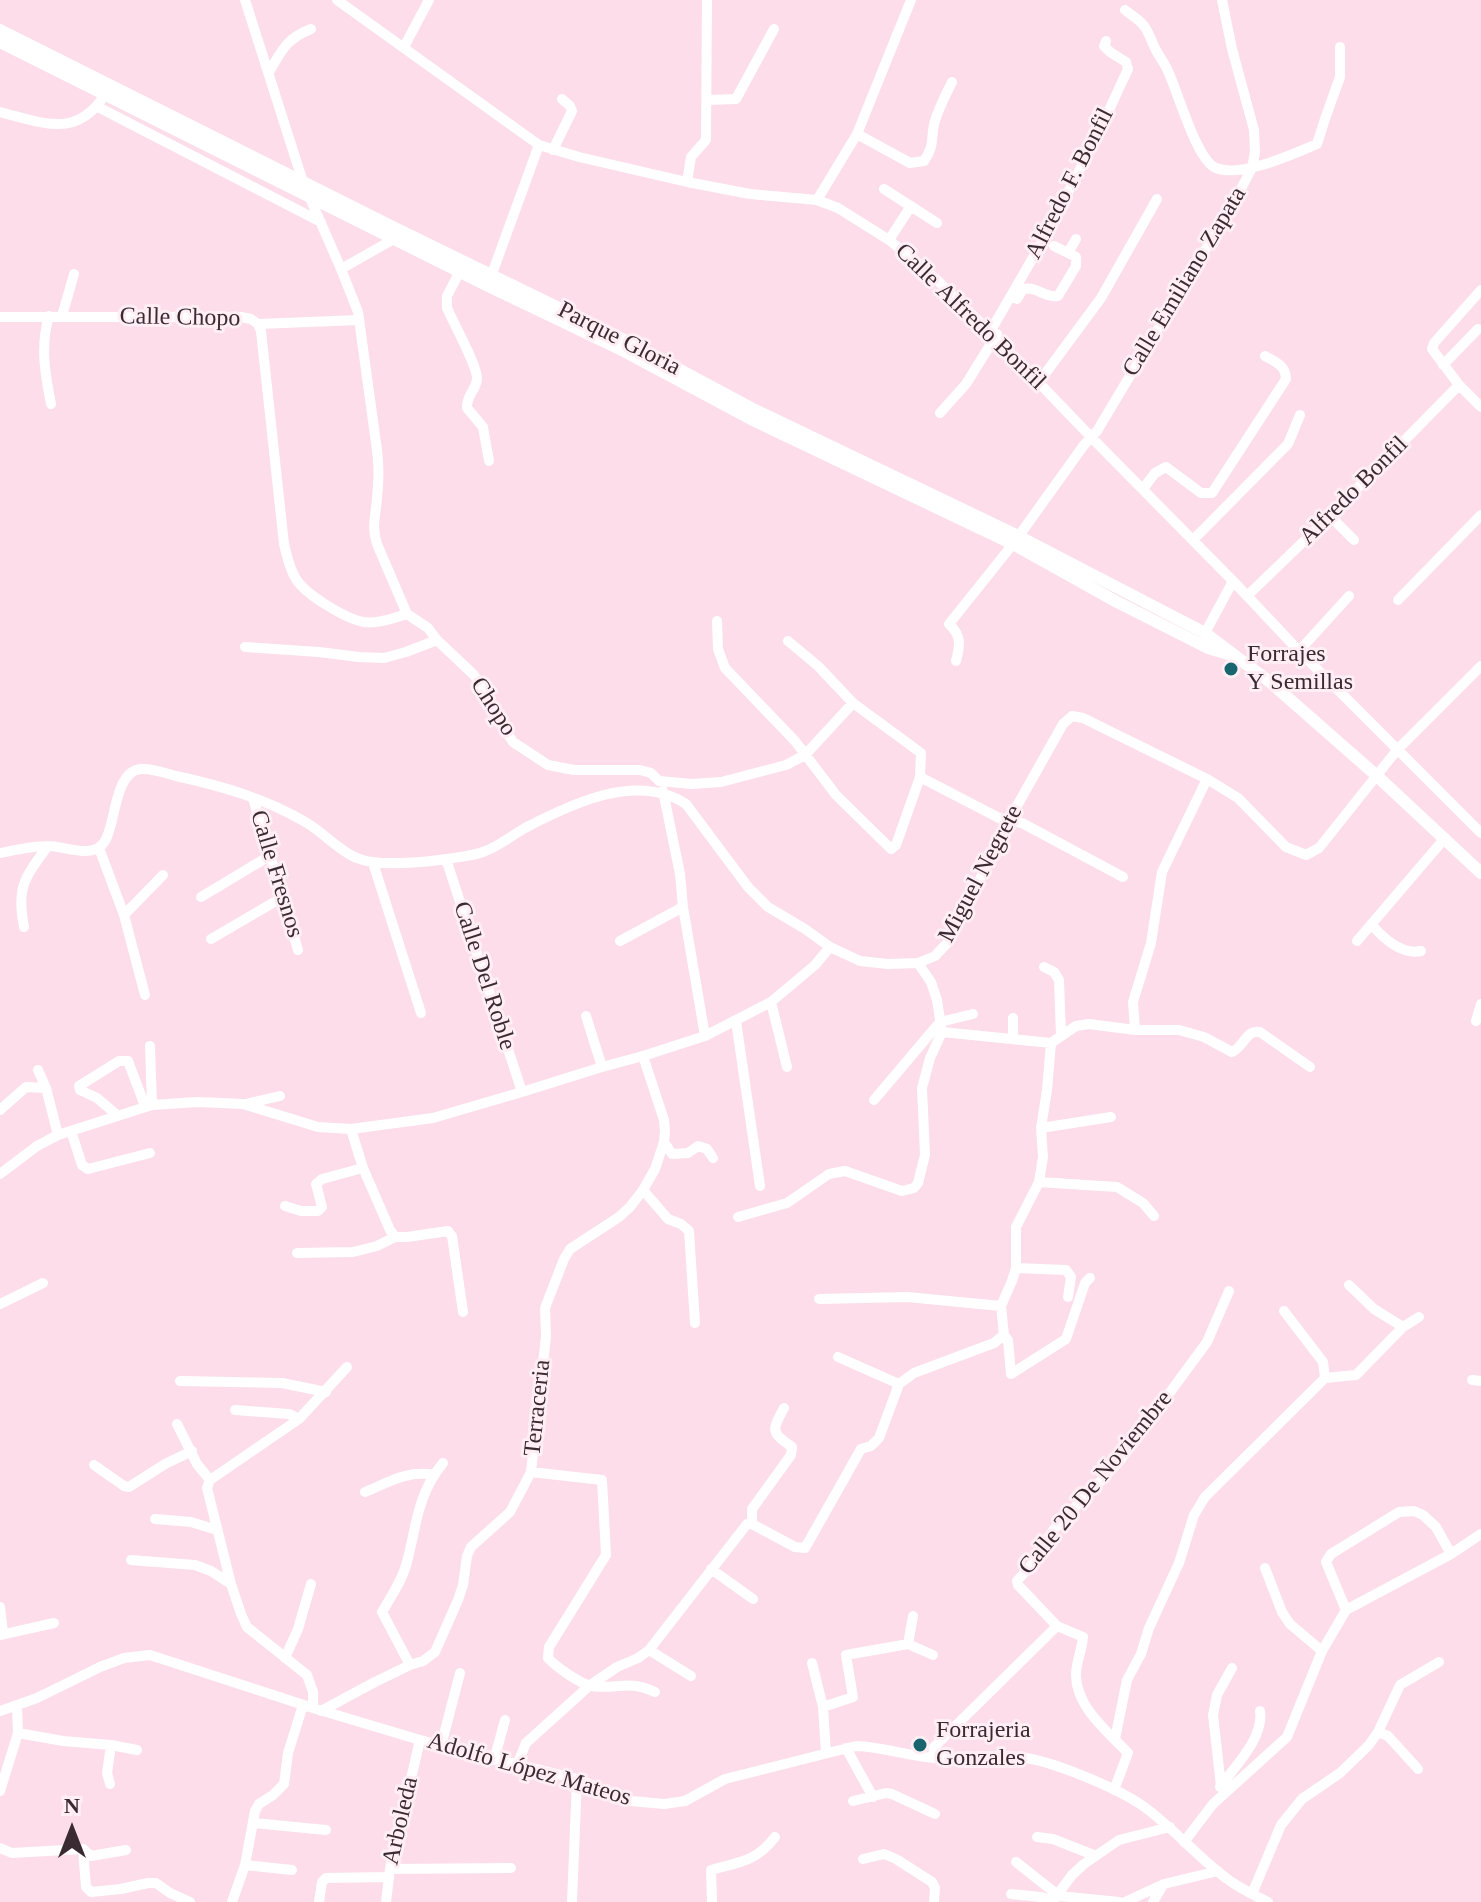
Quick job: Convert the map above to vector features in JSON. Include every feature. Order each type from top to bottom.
[{"type":"main road","name":"Parque Gloria","points":[[0,30],[108,90]]},
{"type":"main road","name":"Parque Gloria","points":[[0,42],[108,90],[620,349],[1015,540],[1120,596],[1208,648],[1233,655]]},
{"type":"main road","name":"Parque Gloria","points":[[305,188],[394,239],[460,271],[490,281]]},
{"type":"main road","name":"Parque Gloria","points":[[1120,596],[1215,639],[1270,682],[1377,776],[1481,873]]},
{"type":"street","name":"Chopo","points":[[245,0],[305,188],[341,269],[359,320],[379,473],[373,532],[407,614],[428,628],[474,675],[513,742],[548,765],[574,770],[640,770],[651,773],[659,781],[692,784],[721,782],[786,765],[805,755],[853,703]]},
{"type":"street","name":"Calle Alfredo Bonfil","points":[[337,0],[539,145],[687,182],[750,194],[817,200],[838,208],[889,240],[936,279],[1039,382],[1299,651],[1481,833]]},
{"type":"street","points":[[404,47],[429,0]]},
{"type":"street","points":[[687,182],[691,157],[706,140],[707,0]]},
{"type":"street","points":[[817,200],[857,134],[911,0]]},
{"type":"street","name":"Calle Emiliano Zapata","points":[[956,661],[961,642],[956,630],[949,624],[1097,431],[1252,168],[1254,130],[1222,0]]},
{"type":"street","points":[[1125,10],[1143,24],[1149,34],[1199,148],[1207,162],[1218,169],[1252,168],[1317,144],[1340,77],[1340,47]]},
{"type":"street","points":[[269,72],[290,39],[311,29]]},
{"type":"street","points":[[707,100],[731,100],[740,95],[774,29]]},
{"type":"street","name":"Alfredo F. Bonfil","points":[[992,335],[1097,136],[1128,69],[1126,62],[1104,46],[1106,41]]},
{"type":"street","points":[[857,134],[910,163],[924,161],[931,151],[939,109],[952,82]]},
{"type":"street","points":[[0,112],[63,125],[75,122],[96,106],[108,90]]},
{"type":"street","points":[[553,150],[572,111],[562,99]]},
{"type":"street","points":[[96,106],[321,222]]},
{"type":"street","points":[[490,281],[539,145]]},
{"type":"street","points":[[884,189],[937,223]]},
{"type":"street","points":[[1039,382],[1101,298],[1157,199]]},
{"type":"street","points":[[889,240],[911,206]]},
{"type":"street","points":[[341,269],[394,239]]},
{"type":"street","points":[[1068,253],[1076,239]]},
{"type":"street","points":[[940,413],[966,384],[992,335],[1023,289],[1030,288],[1049,298],[1058,296],[1076,266],[1076,257],[1054,246]]},
{"type":"street","points":[[460,271],[446,302],[476,371],[476,384],[466,402],[467,408],[483,427],[489,461]]},
{"type":"street","points":[[62,316],[74,274]]},
{"type":"street","points":[[1481,290],[1432,349],[1459,385],[1481,407]]},
{"type":"street","points":[[49,316],[43,354],[51,404]]},
{"type":"street","name":"Calle Chopo","points":[[0,317],[241,317],[258,324],[359,320]]},
{"type":"street","points":[[258,324],[284,544],[297,581],[310,593],[349,617],[365,622],[381,622],[407,614]]},
{"type":"street","points":[[1443,365],[1478,329]]},
{"type":"street","points":[[1143,489],[1155,473],[1166,467],[1201,493],[1212,493],[1286,379],[1282,366],[1265,356]]},
{"type":"street","name":"Alfredo Bonfil","points":[[1247,596],[1459,385]]},
{"type":"street","points":[[1193,540],[1288,444],[1300,415]]},
{"type":"street","points":[[1398,600],[1481,515]]},
{"type":"street","points":[[1330,516],[1354,540]]},
{"type":"street","points":[[1205,633],[1233,581]]},
{"type":"street","points":[[1299,651],[1349,596]]},
{"type":"street","points":[[717,621],[718,649],[725,668],[795,741],[836,795],[891,849],[896,845],[920,777],[921,753],[853,703],[818,666],[788,641]]},
{"type":"street","points":[[245,647],[384,658],[437,640]]},
{"type":"street","points":[[1377,776],[1397,750],[1481,666]]},
{"type":"street","name":"Miguel Negrete","points":[[99,848],[106,840],[121,787],[131,772],[138,769],[212,784],[253,798],[309,824],[354,858],[373,863],[446,859],[483,852],[571,806],[597,796],[643,791],[675,798],[686,804],[748,887],[768,907],[830,947],[860,961],[918,963],[935,956],[950,940],[1009,820],[1063,724],[1072,716],[1083,718],[1207,779],[1238,798],[1286,847],[1306,855],[1319,848],[1377,776]]},
{"type":"street","points":[[920,777],[1001,819],[1022,823],[1123,877]]},
{"type":"street","points":[[1135,1030],[1133,1002],[1151,943],[1162,872],[1207,779]]},
{"type":"street","points":[[659,781],[680,874],[705,1036]]},
{"type":"street","name":"Calle Fresnos","points":[[253,798],[298,950]]},
{"type":"street","points":[[1357,941],[1445,838]]},
{"type":"street","points":[[24,927],[20,907],[25,876],[48,846]]},
{"type":"street","points":[[0,853],[48,846],[79,851],[99,848],[124,915],[145,995]]},
{"type":"street","points":[[201,897],[271,855]]},
{"type":"street","name":"Calle Del Roble","points":[[446,859],[522,1092]]},
{"type":"street","points":[[373,863],[421,1013]]},
{"type":"street","points":[[124,915],[163,875]]},
{"type":"street","points":[[211,939],[283,897]]},
{"type":"street","points":[[620,941],[683,907]]},
{"type":"street","points":[[1371,924],[1380,935],[1404,950],[1412,953],[1421,951]]},
{"type":"street","points":[[0,1174],[37,1146],[58,1135],[148,1105],[198,1102],[243,1104],[318,1127],[351,1129],[433,1118],[705,1036],[771,1002],[815,965],[830,947]]},
{"type":"street","points":[[738,1217],[787,1203],[829,1174],[845,1171],[902,1191],[914,1188],[918,1183],[925,1155],[922,1088],[941,1027],[931,982],[918,963]]},
{"type":"street","points":[[1044,967],[1054,972],[1059,980],[1061,1036]]},
{"type":"street","points":[[771,1002],[787,1067]]},
{"type":"street","points":[[1476,1021],[1481,1004]]},
{"type":"street","points":[[874,1100],[941,1027],[973,1014]]},
{"type":"street","points":[[586,1016],[602,1067]]},
{"type":"street","points":[[1013,1018],[1013,1039]]},
{"type":"street","points":[[736,1021],[760,1186]]},
{"type":"street","points":[[941,1027],[1051,1043],[1076,1026],[1089,1024],[1135,1030],[1179,1030],[1204,1037],[1232,1052],[1255,1031],[1310,1067]]},
{"type":"street","points":[[1051,1043],[1041,1128],[1043,1157],[1039,1182],[1016,1227],[1016,1268],[1001,1306],[1011,1374],[1066,1339],[1085,1283],[1090,1278]]},
{"type":"street","points":[[148,1105],[150,1046]]},
{"type":"street","name":"Terraceria","points":[[312,1708],[423,1661],[435,1652],[458,1600],[471,1547],[510,1512],[531,1472],[546,1336],[545,1308],[564,1259],[570,1249],[630,1207],[655,1169],[664,1142],[664,1120],[643,1056]]},
{"type":"street","points":[[117,1115],[97,1098],[80,1090],[79,1086],[119,1061],[128,1061],[148,1105]]},
{"type":"street","points":[[38,1070],[58,1135]]},
{"type":"street","points":[[0,1110],[26,1087],[46,1088]]},
{"type":"street","points":[[243,1104],[280,1096]]},
{"type":"street","points":[[1041,1128],[1111,1117]]},
{"type":"street","points":[[351,1129],[363,1168],[395,1237]]},
{"type":"street","points":[[71,1131],[82,1165],[88,1169],[150,1153]]},
{"type":"street","points":[[664,1142],[672,1154],[688,1153],[698,1146],[707,1149],[713,1158]]},
{"type":"street","points":[[285,1206],[301,1211],[318,1211],[322,1207],[316,1184],[322,1179],[363,1168]]},
{"type":"street","points":[[1039,1182],[1117,1187],[1143,1203],[1154,1216]]},
{"type":"street","points":[[643,1190],[668,1219],[689,1231],[695,1323]]},
{"type":"street","points":[[297,1253],[353,1252],[377,1246],[395,1237],[448,1231],[452,1236],[463,1312]]},
{"type":"street","points":[[1016,1268],[1066,1270],[1071,1277],[1068,1297]]},
{"type":"street","points":[[0,1304],[43,1283]]},
{"type":"street","points":[[1349,1285],[1374,1309],[1403,1327]]},
{"type":"street","name":"Calle 20 De Noviembre","points":[[1115,1739],[1092,1715],[1080,1695],[1076,1676],[1083,1637],[1057,1626],[1017,1581],[1042,1553],[1054,1529],[1118,1463],[1207,1342],[1229,1291]]},
{"type":"street","points":[[819,1299],[907,1297],[1001,1306]]},
{"type":"street","points":[[1284,1311],[1323,1362],[1325,1378]]},
{"type":"street","points":[[1114,1790],[1128,1753],[1115,1739],[1127,1680],[1179,1563],[1194,1515],[1205,1497],[1325,1378],[1356,1375],[1403,1327],[1419,1317]]},
{"type":"street","points":[[517,1765],[526,1743],[589,1686],[649,1650],[747,1524],[795,1547],[805,1548],[861,1449],[871,1446],[879,1438],[899,1384],[914,1373],[994,1343],[1004,1335]]},
{"type":"street","points":[[838,1357],[899,1384]]},
{"type":"street","points":[[232,1902],[245,1865],[255,1811],[284,1784],[288,1753],[312,1708],[313,1692],[307,1675],[247,1627],[231,1584],[207,1488],[210,1480],[299,1419],[347,1367]]},
{"type":"street","points":[[180,1381],[282,1383],[326,1392]]},
{"type":"street","points":[[752,1524],[752,1509],[792,1451],[792,1447],[775,1436],[774,1430],[784,1408]]},
{"type":"street","points":[[235,1410],[289,1414],[299,1419]]},
{"type":"street","points":[[177,1424],[197,1464],[210,1480]]},
{"type":"street","points":[[94,1465],[129,1487],[192,1451]]},
{"type":"street","points":[[410,1665],[382,1612],[407,1565],[420,1504],[443,1463]]},
{"type":"street","points":[[365,1492],[407,1474],[421,1472],[434,1475]]},
{"type":"street","points":[[531,1472],[602,1480],[606,1555],[549,1647],[548,1658],[589,1686],[640,1685],[655,1692]]},
{"type":"street","points":[[1346,1610],[1326,1562],[1331,1554],[1399,1512],[1414,1511],[1423,1515],[1436,1527],[1451,1554]]},
{"type":"street","points":[[155,1519],[191,1522],[217,1530]]},
{"type":"street","points":[[1184,1842],[1213,1804],[1287,1737],[1322,1651],[1346,1610],[1451,1554],[1481,1534]]},
{"type":"street","points":[[131,1560],[195,1565],[231,1584]]},
{"type":"street","points":[[1265,1568],[1282,1612],[1290,1624],[1322,1651]]},
{"type":"street","points":[[711,1569],[753,1599]]},
{"type":"street","points":[[285,1658],[298,1629],[311,1584]]},
{"type":"street","points":[[0,1607],[1,1634],[54,1623]]},
{"type":"street","points":[[908,1644],[913,1616]]},
{"type":"street","points":[[933,1758],[934,1747],[1057,1626]]},
{"type":"street","points":[[823,1707],[853,1697],[846,1655],[908,1644],[933,1655]]},
{"type":"street","points":[[649,1650],[691,1676]]},
{"type":"street","name":"Adolfo López Mateos","points":[[0,1711],[124,1658],[150,1655],[420,1740],[577,1779],[631,1801],[664,1804],[685,1801],[725,1779],[846,1748],[878,1747],[933,1758],[1018,1757],[1049,1763],[1141,1804],[1229,1881],[1268,1902]]},
{"type":"street","points":[[1252,1894],[1281,1825],[1302,1799],[1340,1773],[1369,1745],[1400,1685],[1439,1662]]},
{"type":"street","points":[[812,1663],[823,1707],[826,1753]]},
{"type":"street","points":[[1221,1786],[1213,1715],[1217,1695],[1232,1668]]},
{"type":"street","points":[[441,1746],[460,1673]]},
{"type":"street","points":[[0,1791],[18,1733],[17,1706]]},
{"type":"street","points":[[1213,1804],[1221,1786],[1253,1740],[1261,1721],[1260,1711]]},
{"type":"street","points":[[494,1760],[505,1720]]},
{"type":"street","points":[[1378,1732],[1388,1736],[1418,1769]]},
{"type":"street","points":[[18,1733],[137,1750]]},
{"type":"street","name":"Arboleda","points":[[386,1902],[389,1873],[420,1740]]},
{"type":"street","points":[[110,1784],[107,1773],[111,1745]]},
{"type":"street","points":[[846,1748],[873,1797]]},
{"type":"street","points":[[572,1902],[577,1779]]},
{"type":"street","points":[[853,1801],[886,1793],[935,1814]]},
{"type":"street","points":[[254,1823],[326,1830]]},
{"type":"street","points":[[1055,1899],[1072,1875],[1119,1840],[1170,1827]]},
{"type":"street","points":[[712,1902],[711,1870],[755,1858],[775,1837]]},
{"type":"street","points":[[1037,1837],[1053,1839],[1096,1856]]},
{"type":"street","points":[[0,1848],[12,1853],[83,1849],[91,1856],[126,1850]]},
{"type":"street","points":[[83,1849],[86,1887],[91,1892],[156,1883],[190,1902]]},
{"type":"street","points":[[863,1859],[884,1854],[896,1859],[932,1882],[934,1902]]},
{"type":"street","points":[[1016,1862],[1055,1899]]},
{"type":"street","points":[[245,1865],[292,1870]]},
{"type":"street","points":[[319,1902],[322,1882],[326,1878],[511,1868]]},
{"type":"street","points":[[1011,1894],[1122,1902],[1164,1884],[1218,1871]]},
{"type":"street","points":[[1153,1902],[1164,1884]]},
{"type":"place","name":"Forrajes Y Semillas","points":[[1231,669]]},
{"type":"place","name":"Forrajeria Gonzales","points":[[920,1745]]}]
